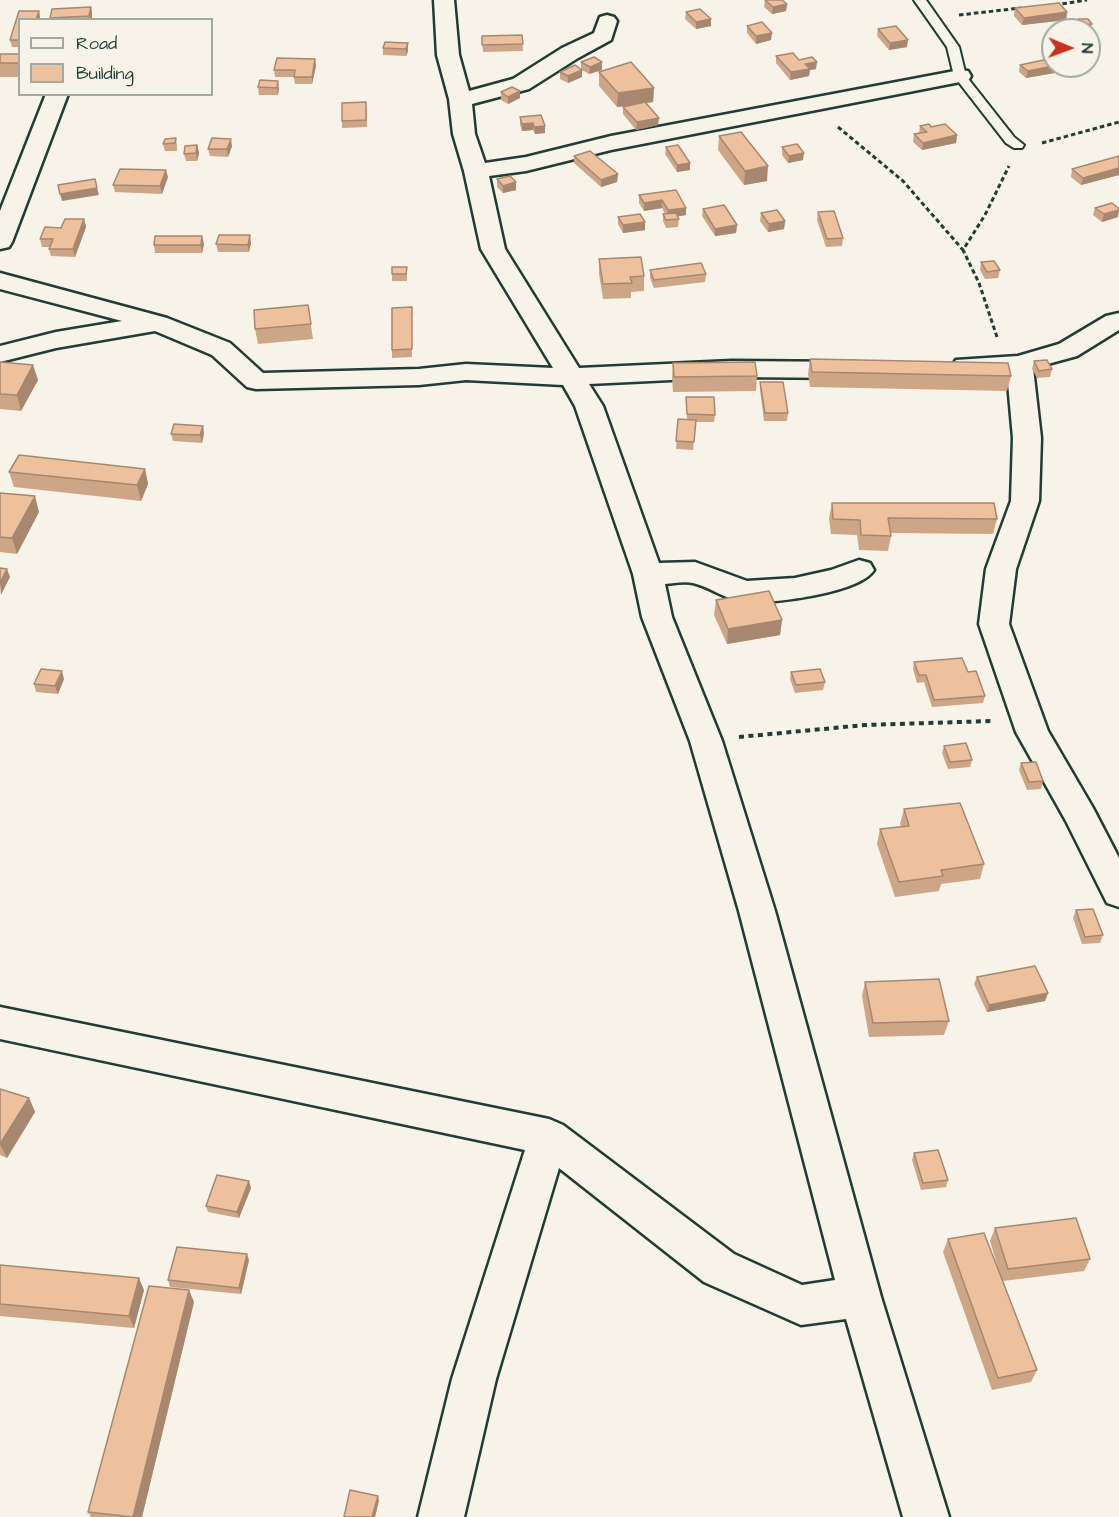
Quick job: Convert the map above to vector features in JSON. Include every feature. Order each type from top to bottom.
[{"type":"street","points":[[444,0],[448,55],[460,99],[464,134],[476,171],[493,249],[589,406],[648,574],[657,617],[706,741],[758,911],[860,1298],[899,1421],[926,1517]]},
{"type":"street","points":[[460,99],[486,95],[521,84],[570,53],[604,36],[607,21]]},
{"type":"street","points":[[476,171],[526,164],[611,143],[960,76]]},
{"type":"street","points":[[0,242],[9,199],[56,96]]},
{"type":"street","points":[[0,281],[158,323],[221,348],[256,381],[419,377],[466,372],[570,377],[732,369],[878,369]]},
{"type":"street","points":[[935,367],[1019,364],[1068,350],[1118,316]]},
{"type":"street","points":[[0,354],[56,340],[158,323]]},
{"type":"street","points":[[1019,364],[1027,438],[1026,501],[1001,569],[994,624],[1028,722],[1081,817],[1119,893]]},
{"type":"street","points":[[648,574],[695,572],[745,592],[795,588],[838,579],[859,570]]},
{"type":"street","points":[[0,1023],[549,1137],[719,1268],[801,1305],[860,1298]]},
{"type":"street","points":[[441,1517],[474,1379],[549,1137]]},
{"type":"lane","points":[[921,0],[953,47],[960,76],[1010,140],[1018,145]]},
{"type":"path","points":[[1047,6],[1087,0]]},
{"type":"path","points":[[933,19],[1026,8]]},
{"type":"path","points":[[812,105],[903,181],[963,250],[979,283],[1002,354],[1019,364]]},
{"type":"path","points":[[963,250],[986,215],[1018,145],[1052,142],[1119,122]]},
{"type":"path","points":[[706,741],[824,726],[949,720],[1028,722]]},
{"type":"building","points":[[765,0],[782,0],[787,4],[773,7]]},
{"type":"building","points":[[1059,3],[1067,12],[1024,18],[1015,8]]},
{"type":"building","points":[[91,7],[89,16],[50,18],[52,9]]},
{"type":"building","points":[[700,9],[711,19],[696,22],[686,12]]},
{"type":"building","points":[[19,11],[39,11],[37,18],[18,18],[18,40],[10,40]]},
{"type":"building","points":[[762,22],[772,33],[756,36],[747,26]]},
{"type":"building","points":[[896,26],[908,40],[890,43],[878,29]]},
{"type":"building","points":[[522,35],[523,44],[482,45],[482,36]]},
{"type":"building","points":[[385,42],[408,43],[406,49],[383,48]]},
{"type":"building","points":[[793,53],[799,60],[812,57],[817,62],[805,64],[810,69],[791,72],[776,56]]},
{"type":"building","points":[[0,54],[18,54],[18,63],[0,63]]},
{"type":"building","points":[[594,57],[602,62],[590,67],[581,62]]},
{"type":"building","points":[[277,58],[315,59],[312,77],[294,77],[295,70],[274,70]]},
{"type":"building","points":[[1041,61],[1041,68],[1028,71],[1020,65]]},
{"type":"building","points":[[631,62],[654,88],[618,93],[599,72]]},
{"type":"building","points":[[575,65],[582,70],[568,76],[560,72]]},
{"type":"building","points":[[260,80],[278,81],[277,88],[258,87]]},
{"type":"building","points":[[512,87],[520,91],[508,97],[501,92]]},
{"type":"building","points":[[366,102],[366,120],[342,121],[342,103]]},
{"type":"building","points":[[645,102],[659,118],[637,122],[623,107]]},
{"type":"building","points":[[541,115],[545,126],[534,127],[533,123],[522,124],[520,117]]},
{"type":"building","points":[[929,124],[931,127],[945,124],[957,135],[923,143],[914,134],[927,132],[920,126]]},
{"type":"building","points":[[741,132],[768,166],[745,171],[719,136]]},
{"type":"building","points":[[176,138],[175,143],[163,144],[165,139]]},
{"type":"building","points":[[212,138],[231,139],[227,149],[208,149]]},
{"type":"building","points":[[797,144],[804,153],[789,156],[782,147]]},
{"type":"building","points":[[197,145],[196,153],[184,154],[185,146]]},
{"type":"building","points":[[678,145],[690,163],[677,165],[666,147]]},
{"type":"building","points":[[590,151],[618,174],[601,180],[574,156]]},
{"type":"building","points":[[1119,156],[1119,168],[1083,178],[1072,169]]},
{"type":"building","points":[[120,169],[166,170],[160,186],[113,185]]},
{"type":"building","points":[[510,176],[516,182],[503,186],[497,179]]},
{"type":"building","points":[[95,179],[97,188],[60,194],[58,185]]},
{"type":"building","points":[[676,190],[686,208],[668,210],[662,200],[644,203],[639,195]]},
{"type":"building","points":[[1112,203],[1119,210],[1104,214],[1095,208]]},
{"type":"building","points":[[724,205],[737,225],[715,229],[703,209]]},
{"type":"building","points":[[777,210],[785,221],[769,224],[761,213]]},
{"type":"building","points":[[834,211],[843,238],[827,239],[818,212]]},
{"type":"building","points":[[676,213],[679,219],[666,220],[663,214]]},
{"type":"building","points":[[640,214],[645,222],[623,225],[618,217]]},
{"type":"building","points":[[65,219],[84,219],[73,249],[49,249],[53,239],[40,239],[45,227],[61,228]]},
{"type":"building","points":[[219,235],[250,235],[248,245],[216,244]]},
{"type":"building","points":[[155,236],[202,236],[201,245],[154,245]]},
{"type":"building","points":[[641,257],[644,276],[630,277],[632,283],[603,284],[599,259]]},
{"type":"building","points":[[994,261],[1000,270],[987,272],[981,262]]},
{"type":"building","points":[[701,263],[706,274],[654,280],[650,270]]},
{"type":"building","points":[[392,267],[407,267],[406,274],[392,274]]},
{"type":"building","points":[[308,305],[311,324],[255,329],[254,310]]},
{"type":"building","points":[[412,307],[412,349],[392,350],[392,308]]},
{"type":"building","points":[[810,359],[1008,363],[1011,376],[812,372]]},
{"type":"building","points":[[1047,360],[1052,369],[1039,371],[1034,361]]},
{"type":"building","points":[[0,362],[33,365],[17,395],[0,394]]},
{"type":"building","points":[[755,362],[757,376],[674,377],[673,363]]},
{"type":"building","points":[[760,382],[783,382],[788,413],[765,413]]},
{"type":"building","points":[[686,397],[714,397],[715,415],[687,414]]},
{"type":"building","points":[[678,419],[696,420],[694,442],[676,441]]},
{"type":"building","points":[[174,424],[203,426],[200,435],[171,434]]},
{"type":"building","points":[[19,455],[145,469],[137,485],[9,472]]},
{"type":"building","points":[[0,493],[35,496],[12,538],[0,537]]},
{"type":"building","points":[[832,503],[994,503],[997,519],[888,518],[891,536],[861,535],[860,520],[833,519]]},
{"type":"building","points":[[0,568],[7,569],[0,583]]},
{"type":"building","points":[[769,591],[782,620],[728,629],[716,600]]},
{"type":"building","points":[[962,658],[968,672],[976,671],[985,696],[934,700],[926,675],[919,675],[914,662]]},
{"type":"building","points":[[41,669],[62,671],[55,686],[34,684]]},
{"type":"building","points":[[820,669],[825,682],[796,685],[791,672]]},
{"type":"building","points":[[966,743],[972,760],[950,762],[944,746]]},
{"type":"building","points":[[1036,762],[1043,781],[1029,782],[1021,763]]},
{"type":"building","points":[[960,803],[984,864],[941,870],[943,876],[899,882],[880,829],[909,826],[904,809]]},
{"type":"building","points":[[1093,909],[1103,935],[1085,937],[1076,910]]},
{"type":"building","points":[[1035,966],[1048,993],[989,1005],[977,977]]},
{"type":"building","points":[[939,979],[949,1021],[873,1023],[865,982]]},
{"type":"building","points":[[0,1089],[29,1098],[0,1144]]},
{"type":"building","points":[[938,1150],[948,1180],[923,1183],[914,1153]]},
{"type":"building","points":[[217,1175],[249,1181],[237,1212],[206,1206]]},
{"type":"building","points":[[1076,1218],[1090,1259],[1008,1269],[995,1228]]},
{"type":"building","points":[[984,1233],[1037,1370],[998,1378],[948,1239]]},
{"type":"building","points":[[177,1247],[247,1254],[239,1288],[168,1280]]},
{"type":"building","points":[[0,1265],[139,1278],[129,1316],[0,1304]]},
{"type":"building","points":[[149,1286],[189,1290],[133,1517],[88,1512]]},
{"type":"building","points":[[350,1490],[378,1496],[372,1517],[344,1517]]}]
